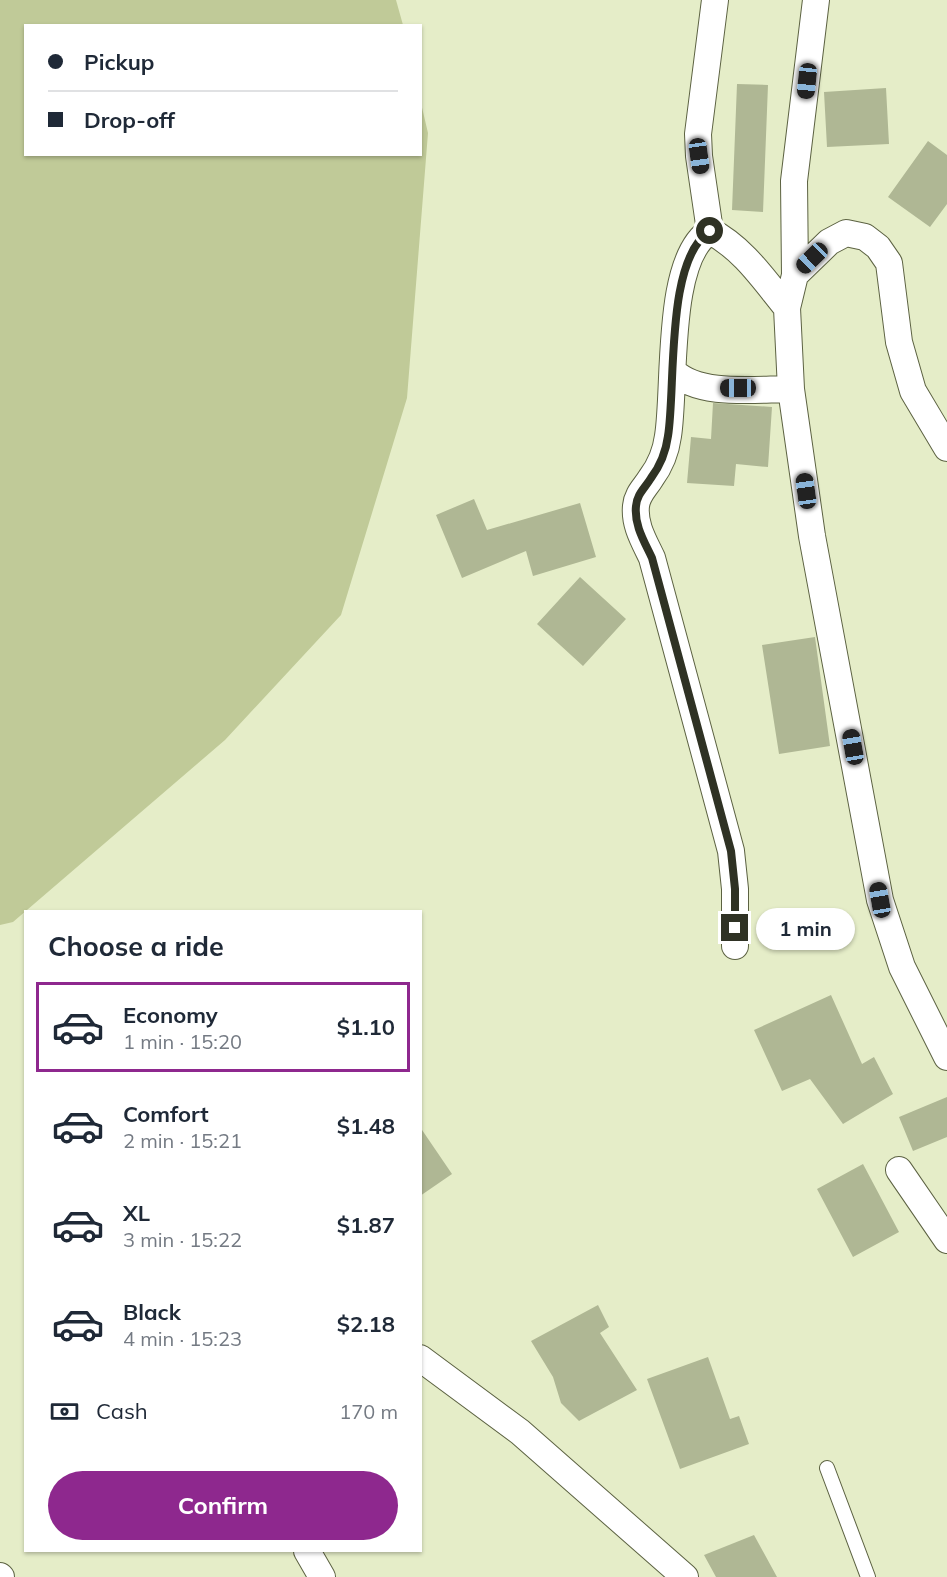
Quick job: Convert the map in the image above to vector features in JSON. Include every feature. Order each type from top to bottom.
[{"type":"street","points":[[710,231],[698,134],[716,0]]},
{"type":"street","points":[[816,0],[794,181],[795,274],[787,308],[791,389],[812,536],[880,900],[902,966],[947,1057]]},
{"type":"street","points":[[710,231],[722,238],[749,262],[787,308]]},
{"type":"street","points":[[710,231],[700,237],[692,249],[686,268],[676,319],[666,444],[662,459],[640,493],[636,504],[636,517],[652,558],[731,851],[735,889],[735,946]]},
{"type":"street","points":[[795,274],[828,242],[846,233],[865,237],[878,247],[889,263],[899,342],[913,391],[947,448]]},
{"type":"street","points":[[673,371],[682,380],[694,385],[718,388],[791,389]]},
{"type":"street","points":[[899,1170],[947,1240]]},
{"type":"street","points":[[422,1359],[520,1432],[685,1577]]},
{"type":"street","points":[[308,1552],[322,1577]]},
{"type":"lane","points":[[827,1468],[868,1577]]},
{"type":"green space","points":[[0,0],[396,0],[403,24],[24,24],[24,156],[422,156],[422,108],[428,133],[407,398],[341,615],[225,740],[27,910],[24,910],[13,922],[0,925]]},
{"type":"building","points":[[737,84],[768,85],[763,212],[732,210]]},
{"type":"building","points":[[886,88],[889,144],[827,147],[824,92]]},
{"type":"building","points":[[928,141],[947,155],[947,204],[930,227],[888,197]]},
{"type":"building","points":[[713,403],[772,407],[768,467],[736,464],[734,486],[687,483],[691,437],[711,439]]},
{"type":"building","points":[[474,499],[487,530],[580,503],[596,557],[533,576],[526,551],[462,578],[436,515]]},
{"type":"building","points":[[580,577],[626,619],[583,666],[537,624]]},
{"type":"building","points":[[815,637],[830,746],[779,754],[762,645]]},
{"type":"building","points":[[831,995],[862,1064],[874,1057],[893,1094],[843,1124],[810,1079],[782,1091],[754,1030]]},
{"type":"building","points":[[947,1097],[947,1137],[913,1151],[899,1117]]},
{"type":"building","points":[[422,1130],[452,1174],[422,1195]]},
{"type":"building","points":[[863,1164],[899,1232],[853,1257],[817,1189]]},
{"type":"building","points":[[598,1305],[609,1327],[600,1333],[637,1390],[579,1421],[561,1403],[553,1377],[531,1341]]},
{"type":"building","points":[[708,1357],[730,1419],[739,1416],[749,1444],[680,1469],[647,1379]]},
{"type":"building","points":[[754,1535],[777,1577],[716,1577],[704,1555]]},
{"type":"route","points":[[710,231],[700,237],[692,249],[686,268],[676,319],[668,436],[662,459],[640,493],[636,504],[636,517],[652,558],[731,851],[735,889],[735,928]]}]
